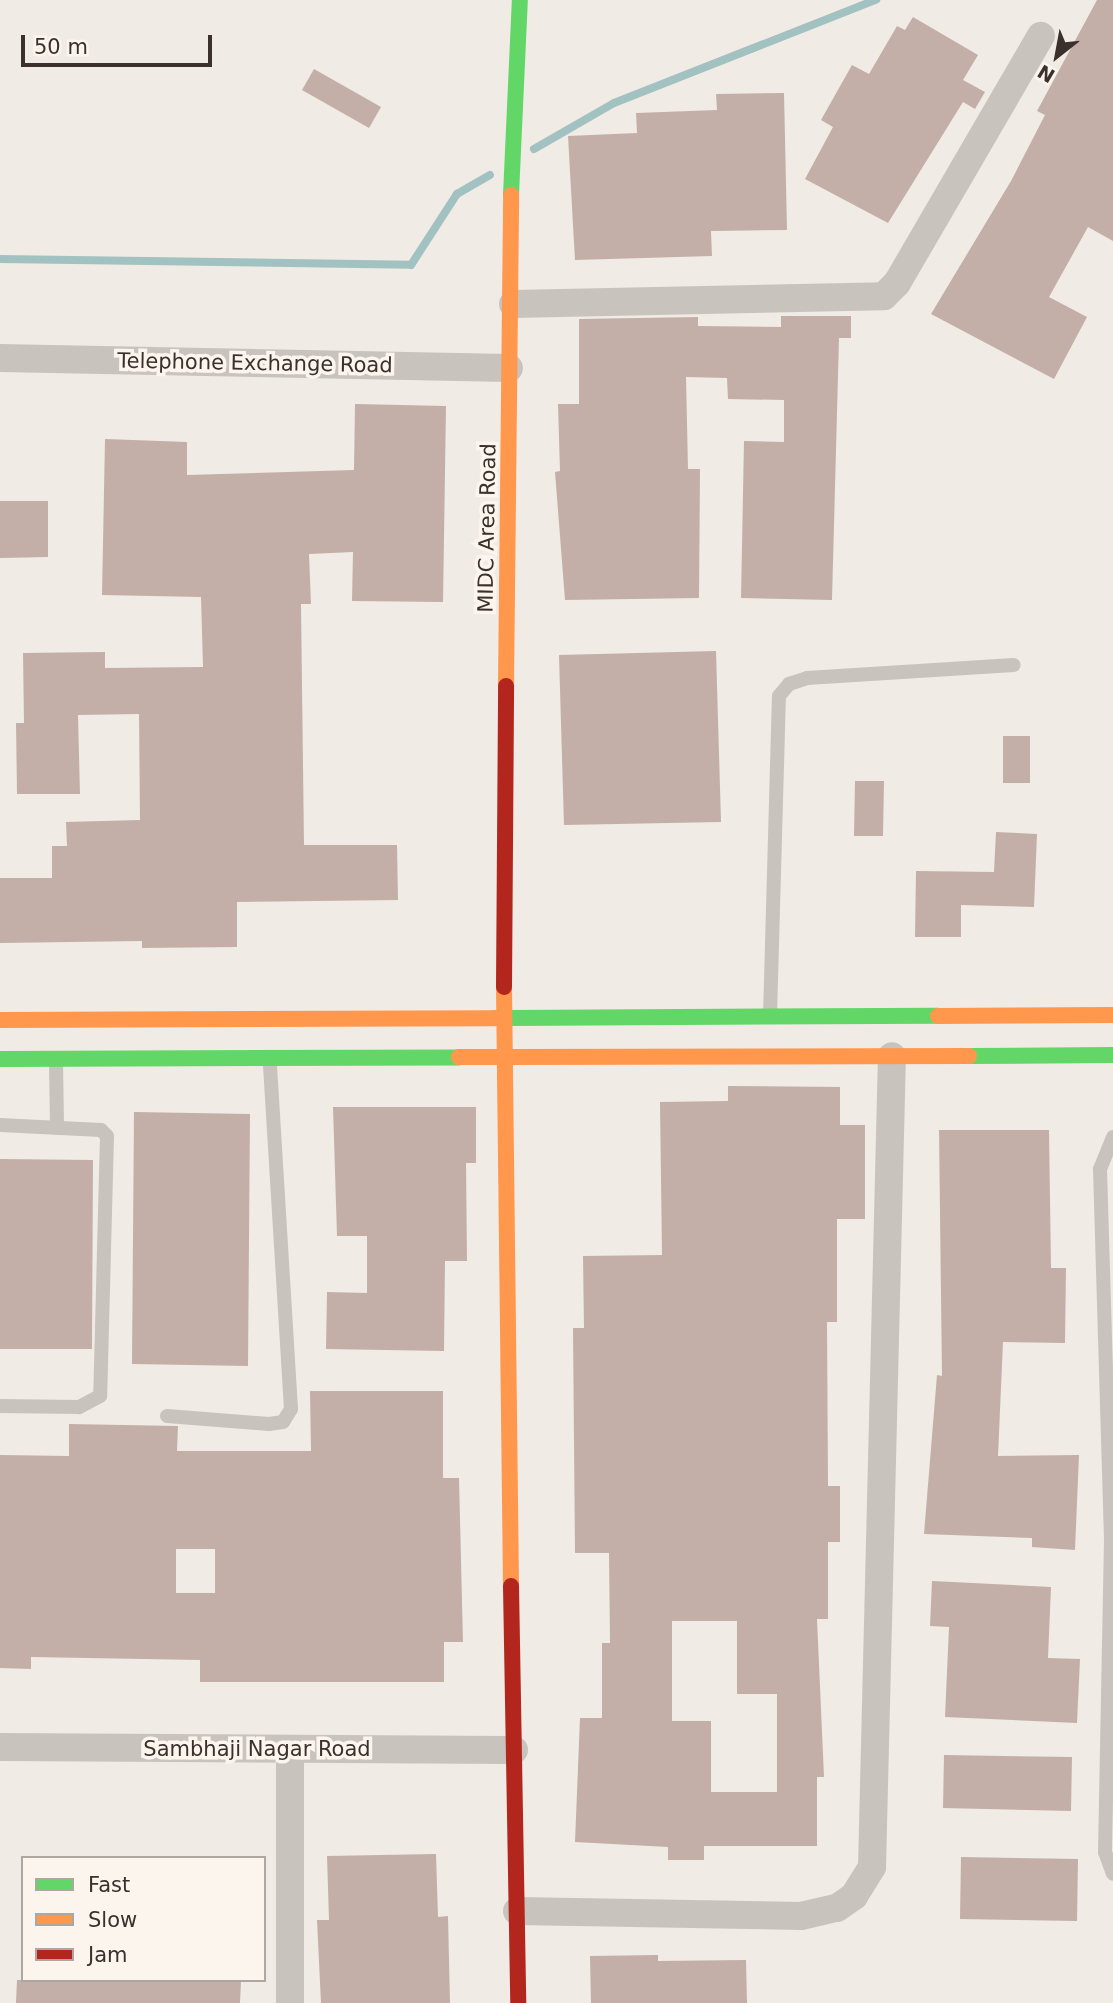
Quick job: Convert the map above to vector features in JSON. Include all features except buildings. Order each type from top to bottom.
[{"type":"street","name":"MIDC Area Road","points":[[518,2003],[503,1018],[509,368],[513,304],[515,23],[520,0]]},
{"type":"street","points":[[513,304],[884,296],[897,282],[1041,36]]},
{"type":"street","name":"Telephone Exchange Road","points":[[0,358],[509,368]]},
{"type":"street","points":[[0,1059],[56,1060],[153,1040],[297,1019],[1113,1015]]},
{"type":"street","points":[[297,1019],[298,1059]]},
{"type":"street","points":[[0,1020],[57,1021],[270,1059],[1113,1055]]},
{"type":"street","points":[[56,1060],[57,1021]]},
{"type":"street","points":[[517,1911],[801,1916],[837,1909],[854,1896],[872,1867],[892,1056]]},
{"type":"street","name":"Sambhaji Nagar Road","points":[[0,1747],[514,1751]]},
{"type":"street","points":[[290,1749],[290,2003]]},
{"type":"lane","points":[[771,1017],[779,696],[789,684],[807,678],[1014,665]]},
{"type":"lane","points":[[167,1416],[269,1424],[283,1422],[291,1409],[270,1059]]},
{"type":"lane","points":[[56,1060],[57,1128]]},
{"type":"lane","points":[[0,1125],[101,1130],[107,1136],[105,1383],[100,1396],[79,1407],[0,1406]]},
{"type":"lane","points":[[1113,1137],[1100,1169],[1112,1540],[1105,1852],[1113,1874]]},
{"type":"waterway","points":[[534,149],[614,103],[876,0]]},
{"type":"waterway","points":[[0,259],[411,265],[457,194],[490,175]]},
{"type":"traffic: fast","points":[[511,195],[520,0]]},
{"type":"traffic: fast","points":[[495,1018],[938,1016]]},
{"type":"traffic: fast","points":[[969,1056],[1113,1055]]},
{"type":"traffic: fast","points":[[0,1059],[459,1057]]},
{"type":"traffic: slow","points":[[506,686],[511,195]]},
{"type":"traffic: slow","points":[[504,987],[511,1586]]},
{"type":"traffic: slow","points":[[938,1016],[1113,1015]]},
{"type":"traffic: slow","points":[[0,1020],[495,1018]]},
{"type":"traffic: slow","points":[[459,1057],[969,1056]]},
{"type":"traffic: jam","points":[[504,987],[506,686]]},
{"type":"traffic: jam","points":[[511,1586],[518,2003]]}]
